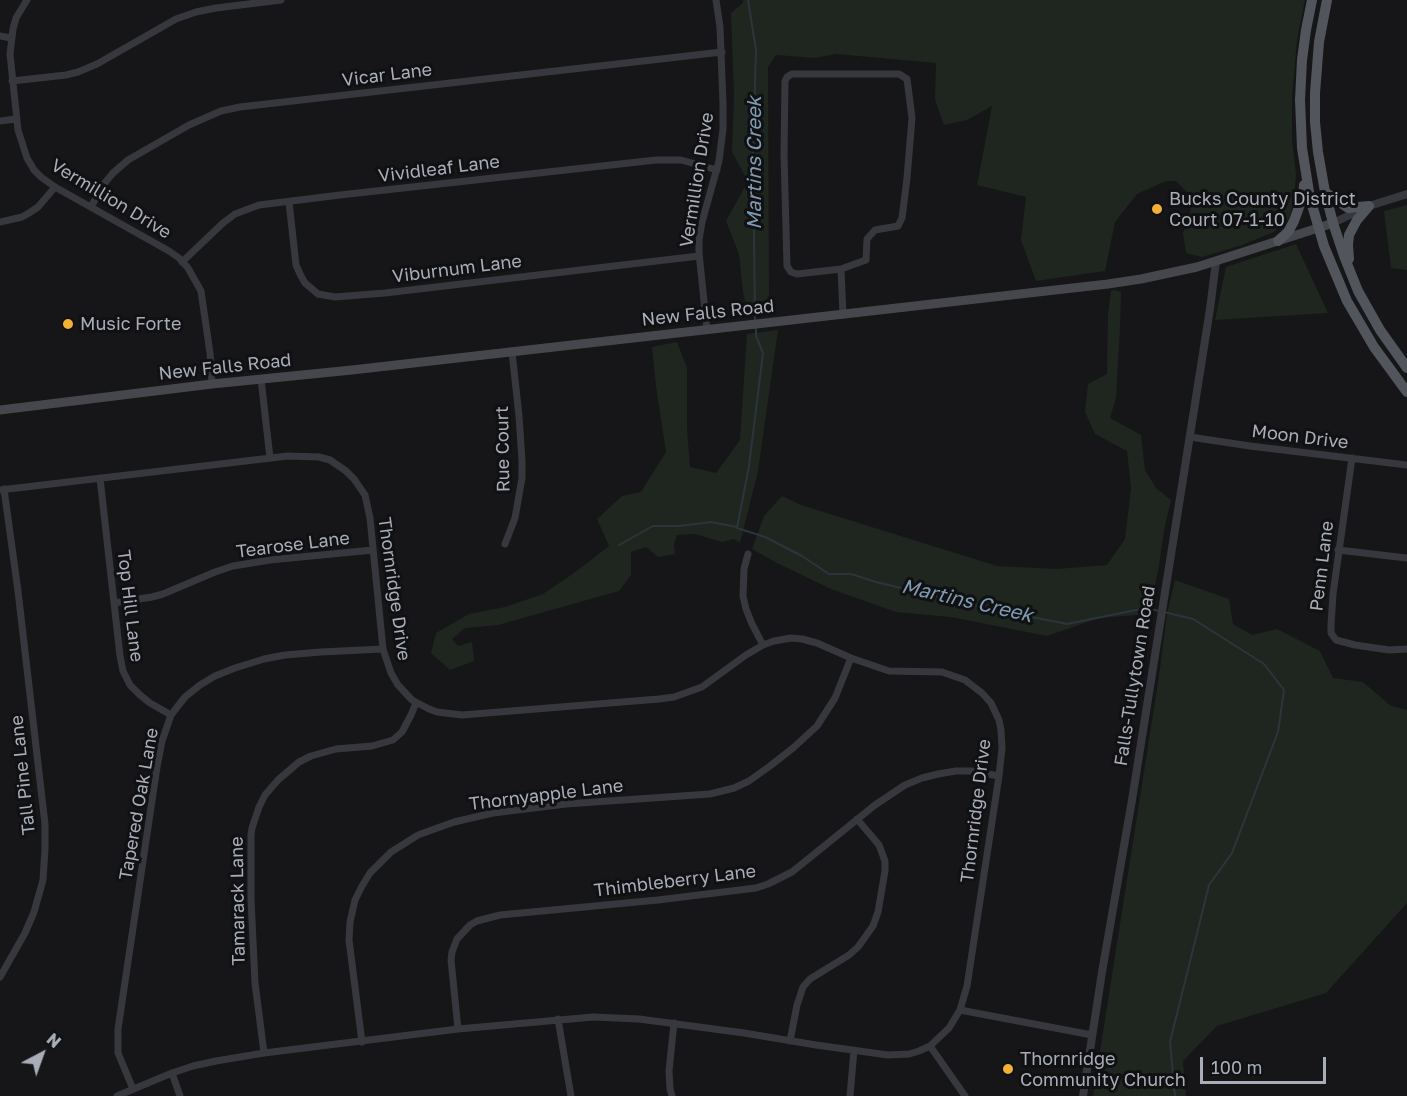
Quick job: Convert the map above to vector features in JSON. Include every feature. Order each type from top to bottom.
[{"type":"main road","points":[[1312,0],[1302,60],[1300,100],[1305,172],[1318,228],[1332,267],[1358,321],[1383,361],[1407,392]]},
{"type":"main road","points":[[1327,0],[1319,42],[1315,93],[1318,152],[1325,192],[1344,256],[1365,306],[1407,368]]},
{"type":"main road","points":[[1278,241],[1287,232],[1299,212],[1305,172]]},
{"type":"main road","points":[[1325,192],[1348,207],[1369,206]]},
{"type":"main road","points":[[1354,281],[1348,255],[1349,234],[1369,206]]},
{"type":"main road","name":"New Falls Road","points":[[0,410],[1141,279],[1216,261],[1333,223]]},
{"type":"street","name":"Vermillion Drive","points":[[27,0],[16,18],[10,54],[16,119],[21,144],[27,158],[34,170],[55,187],[146,237],[183,262],[201,291],[212,384]]},
{"type":"street","points":[[12,81],[78,72],[97,64],[176,19],[196,12],[281,0]]},
{"type":"street","name":"Vermillion Drive","points":[[707,330],[699,240],[717,170],[723,129],[722,52],[716,0]]},
{"type":"street","points":[[0,36],[11,38]]},
{"type":"street","name":"Vicar Lane","points":[[91,207],[113,172],[128,160],[189,125],[221,111],[722,52]]},
{"type":"street","points":[[792,74],[899,74],[907,79],[912,118],[902,218],[898,226],[875,230],[867,239],[866,260],[841,269],[796,274],[791,272],[787,266],[785,81],[792,74]]},
{"type":"street","points":[[0,121],[16,119]]},
{"type":"street","name":"Vividleaf Lane","points":[[183,262],[235,214],[259,205],[656,160],[681,160],[717,170]]},
{"type":"street","points":[[0,222],[29,213],[38,207],[55,187]]},
{"type":"street","name":"New Falls Road","points":[[1333,223],[1369,206],[1407,194]]},
{"type":"street","name":"Viburnum Lane","points":[[289,201],[296,265],[301,276],[313,290],[318,294],[329,296],[345,297],[385,293],[699,256]]},
{"type":"street","name":"Falls-Tullytown Road","points":[[1083,1096],[1190,437],[1216,261]]},
{"type":"street","points":[[841,269],[843,315]]},
{"type":"street","name":"Rue Court","points":[[505,544],[515,518],[522,478],[519,416],[512,352]]},
{"type":"street","points":[[261,379],[270,458]]},
{"type":"street","name":"Moon Drive","points":[[1190,437],[1407,465]]},
{"type":"street","name":"Thornridge Drive","points":[[2,489],[288,456],[330,460],[346,471],[365,495],[370,518],[383,648],[391,673],[398,685],[416,703],[437,712],[462,715],[674,697],[702,687],[746,655],[774,640],[802,639],[889,670],[942,672],[965,680],[976,687],[991,703],[1001,730],[999,776],[966,986],[960,1010],[949,1028],[930,1046],[919,1051],[898,1055],[674,1023],[593,1017],[458,1029],[264,1053],[193,1066],[117,1096]]},
{"type":"street","name":"Penn Lane","points":[[1352,458],[1338,550],[1331,625],[1333,636],[1340,642],[1355,645],[1389,650],[1407,649]]},
{"type":"street","name":"Top Hill Lane","points":[[100,478],[120,657],[125,677],[150,704],[171,715]]},
{"type":"street","name":"Tall Pine Lane","points":[[0,977],[34,912],[43,880],[45,849],[45,824],[18,591],[2,489]]},
{"type":"street","name":"Tearose Lane","points":[[114,603],[163,594],[233,566],[373,550]]},
{"type":"street","points":[[1338,550],[1407,558]]},
{"type":"street","points":[[748,554],[744,569],[743,596],[749,616],[763,645]]},
{"type":"street","name":"Tapered Oak Lane","points":[[133,1089],[118,1053],[118,1029],[157,767],[162,741],[171,715],[200,685],[235,668],[285,655],[383,648]]},
{"type":"street","name":"Thornyapple Lane","points":[[363,1041],[349,940],[350,922],[355,900],[362,886],[370,873],[391,852],[418,836],[471,817],[566,804],[722,793],[735,788],[770,766],[817,726],[835,698],[851,658]]},
{"type":"street","name":"Tamarack Lane","points":[[264,1053],[255,983],[251,899],[252,835],[259,807],[265,795],[278,780],[294,766],[311,756],[336,749],[384,744],[399,737],[416,703]]},
{"type":"street","name":"Thimbleberry Lane","points":[[458,1029],[450,960],[457,939],[477,921],[500,915],[756,888],[792,872],[893,792],[922,778],[956,771],[999,776]]},
{"type":"street","points":[[790,1041],[803,987],[810,979],[858,947],[873,926],[878,912],[885,861],[879,845],[857,819]]},
{"type":"street","points":[[960,1010],[1092,1035]]},
{"type":"street","points":[[558,1019],[571,1096]]},
{"type":"street","points":[[672,1096],[669,1071],[674,1023]]},
{"type":"street","points":[[930,1046],[965,1096]]},
{"type":"street","points":[[850,1096],[854,1050]]},
{"type":"street","points":[[172,1073],[180,1096]]},
{"type":"shaded area","points":[[743,0],[1305,0],[1297,40],[1292,98],[1292,139],[1296,174],[1294,199],[1289,219],[1274,232],[1242,245],[1202,257],[1186,253],[1183,233],[1191,210],[1188,193],[1176,181],[1166,181],[1137,194],[1115,222],[1105,271],[1036,281],[1021,240],[1026,197],[977,185],[992,106],[967,120],[944,125],[935,100],[936,63],[836,54],[815,58],[776,55],[768,67],[769,296],[767,307],[748,313],[739,254],[726,221],[748,181],[732,152],[734,95],[731,13],[743,3]]},
{"type":"shaded area","points":[[1407,205],[1407,270],[1391,268],[1384,211]]},
{"type":"shaded area","points":[[1296,244],[1328,313],[1215,320],[1226,267]]},
{"type":"shaded area","points":[[1111,291],[1121,292],[1120,329],[1116,398],[1110,418],[1141,435],[1145,470],[1156,488],[1171,500],[1149,614],[1099,618],[1047,636],[951,617],[896,612],[831,589],[752,549],[764,516],[782,496],[801,505],[997,566],[1056,569],[1107,565],[1125,539],[1131,488],[1127,451],[1095,434],[1085,412],[1088,384],[1107,374],[1108,315]]},
{"type":"shaded area","points":[[778,330],[758,471],[740,543],[734,539],[722,542],[695,534],[677,535],[674,544],[675,554],[658,557],[646,547],[631,552],[631,575],[619,591],[498,625],[465,628],[452,639],[458,646],[472,642],[474,661],[450,670],[431,653],[436,633],[469,614],[505,607],[543,594],[609,546],[597,519],[622,496],[641,492],[666,452],[652,347],[677,342],[687,368],[687,428],[690,467],[716,473],[740,440],[747,334]]},
{"type":"shaded area","points":[[1175,580],[1229,599],[1233,624],[1252,635],[1277,629],[1320,651],[1333,678],[1363,682],[1391,706],[1407,710],[1407,903],[1326,993],[1217,1026],[1183,1061],[1186,1096],[1093,1096],[1167,614]]},
{"type":"waterway","name":"Martins Creek","points":[[748,0],[756,50],[753,151],[755,321]]},
{"type":"waterway","name":"Martins Creek","points":[[756,326],[756,336],[763,353],[749,466],[737,528],[765,537],[802,556],[829,574],[851,574],[972,605],[1067,624],[1146,608],[1159,611]]},
{"type":"waterway","points":[[619,545],[653,526],[711,522],[737,527]]},
{"type":"waterway","name":"Martins Creek","points":[[1164,612],[1193,619],[1264,664],[1284,690],[1278,732],[1232,853],[1209,885],[1170,1042],[1175,1096]]},
{"type":"place","name":"Bucks County District Court 07-1-10","points":[[1157,209]]},
{"type":"place","name":"Music Forte","points":[[68,324]]},
{"type":"place","name":"Thornridge Community Church","points":[[1008,1069]]}]
